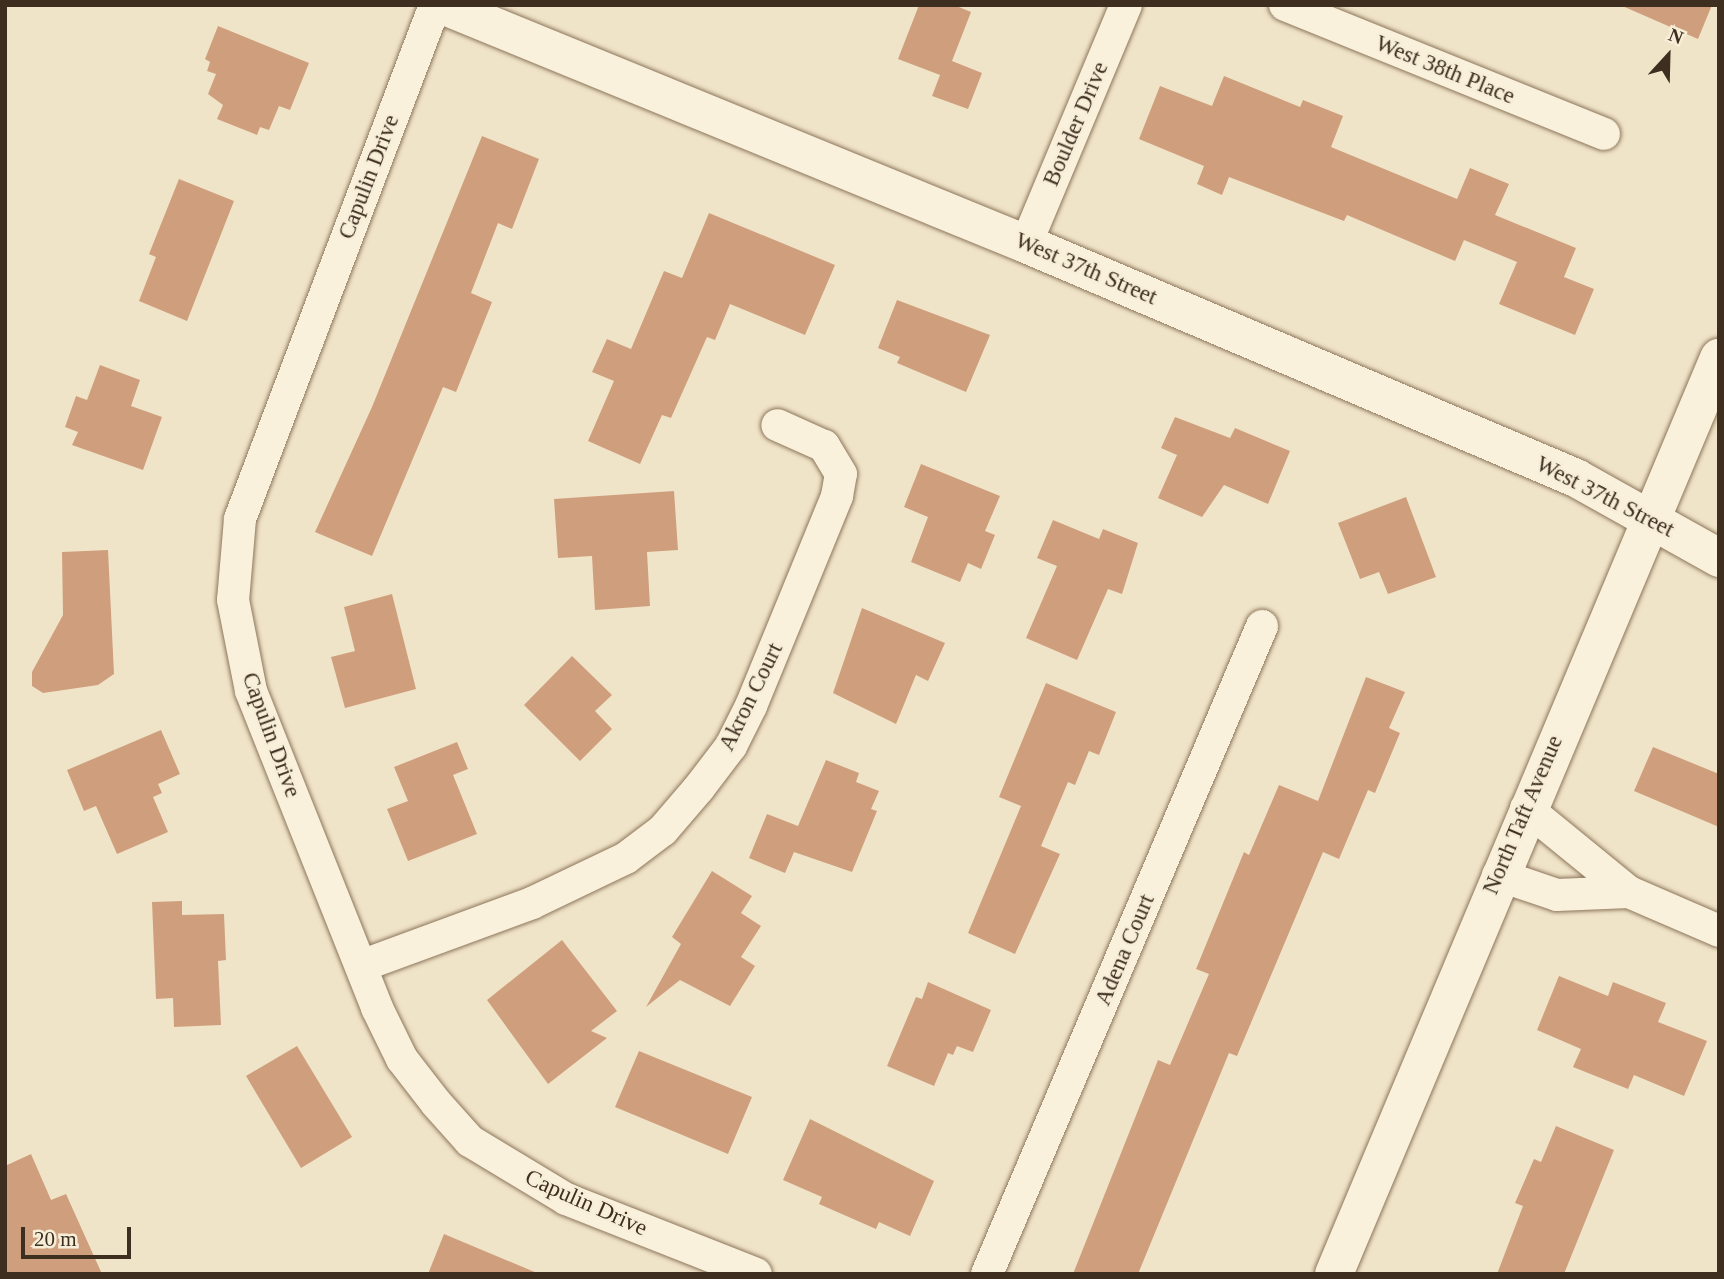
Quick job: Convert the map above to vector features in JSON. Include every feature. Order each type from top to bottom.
[{"type":"street","name":"Capulin Drive","points":[[435,5],[252,480],[234,559],[233,600],[251,691],[361,965],[402,1059],[470,1140],[566,1199],[756,1274]]},
{"type":"street","name":"West 37th Street","points":[[442,5],[1026,244],[1576,478],[1719,558]]},
{"type":"street","name":"Boulder Drive","points":[[1026,244],[1126,5]]},
{"type":"street","name":"West 38th Place","points":[[1285,5],[1604,134]]},
{"type":"street","name":"North Taft Avenue","points":[[1334,1274],[1526,808],[1719,358]]},
{"type":"street","name":"Akron Court","points":[[361,965],[532,903],[626,858],[663,830],[699,788],[731,746],[751,706],[837,496],[841,474],[824,446],[777,425]]},
{"type":"street","name":"Adena Court","points":[[987,1274],[1262,626]]},
{"type":"street","points":[[1526,808],[1629,892],[1719,931]]},
{"type":"street","points":[[1498,875],[1557,895],[1629,892]]},
{"type":"building","points":[[919,5],[954,5],[971,12],[952,61],[982,73],[968,109],[932,96],[940,75],[898,59]]},
{"type":"building","points":[[1620,5],[1712,5],[1698,39]]},
{"type":"building","points":[[218,26],[309,63],[290,110],[279,106],[269,130],[260,127],[257,135],[217,119],[223,105],[208,94],[216,74],[207,71],[210,62],[205,59]]},
{"type":"building","points":[[1224,76],[1300,107],[1303,100],[1343,116],[1331,147],[1457,199],[1470,168],[1509,184],[1495,215],[1576,248],[1564,277],[1594,289],[1575,335],[1499,304],[1517,262],[1464,240],[1455,261],[1347,215],[1344,221],[1229,177],[1222,195],[1197,184],[1204,166],[1139,139],[1160,86],[1212,106]]},
{"type":"building","points":[[482,136],[539,159],[512,229],[498,223],[471,293],[492,302],[456,392],[443,387],[372,556],[315,532],[372,407]]},
{"type":"building","points":[[179,179],[234,201],[187,321],[139,301],[156,257],[149,254]]},
{"type":"building","points":[[709,213],[835,265],[805,335],[730,304],[715,340],[707,337],[671,418],[662,415],[640,464],[588,441],[614,381],[592,372],[607,339],[631,349],[664,271],[682,278]]},
{"type":"building","points":[[897,300],[990,335],[966,392],[897,363],[900,357],[878,348]]},
{"type":"building","points":[[100,365],[140,380],[131,406],[162,417],[143,470],[72,445],[78,432],[65,427],[76,396],[87,400]]},
{"type":"building","points":[[1175,417],[1230,438],[1235,428],[1290,451],[1268,504],[1224,485],[1202,517],[1158,498],[1177,455],[1161,448]]},
{"type":"building","points":[[921,464],[1000,496],[985,531],[995,535],[981,569],[968,563],[960,582],[911,562],[928,517],[904,507]]},
{"type":"building","points":[[674,491],[678,550],[647,552],[650,606],[595,610],[592,556],[558,558],[554,499]]},
{"type":"building","points":[[1406,497],[1436,577],[1388,594],[1379,572],[1360,579],[1338,523]]},
{"type":"building","points":[[1053,520],[1099,539],[1103,529],[1138,543],[1122,594],[1108,589],[1077,660],[1026,638],[1057,566],[1037,558]]},
{"type":"building","points":[[108,550],[114,674],[98,685],[43,693],[32,686],[32,672],[63,615],[62,552]]},
{"type":"building","points":[[392,594],[416,689],[345,708],[331,657],[355,651],[344,607]]},
{"type":"building","points":[[862,608],[945,643],[928,681],[916,675],[896,724],[833,693]]},
{"type":"building","points":[[572,656],[612,695],[595,711],[612,729],[580,761],[524,705]]},
{"type":"building","points":[[1366,677],[1405,692],[1389,728],[1400,733],[1375,793],[1368,790],[1339,859],[1323,852],[1237,1056],[1229,1053],[1138,1274],[1073,1274],[1158,1060],[1170,1065],[1209,974],[1196,969],[1244,852],[1249,855],[1279,785],[1318,801]]},
{"type":"building","points":[[1046,683],[1116,712],[1099,755],[1089,751],[1075,785],[1068,782],[1041,846],[1060,854],[1015,954],[968,933],[1021,806],[999,797]]},
{"type":"building","points":[[161,730],[180,774],[158,784],[162,793],[153,797],[168,832],[117,854],[96,806],[84,811],[67,770]]},
{"type":"building","points":[[457,742],[468,769],[453,775],[477,834],[408,861],[387,809],[408,801],[394,767]]},
{"type":"building","points":[[1653,747],[1719,774],[1719,827],[1634,791]]},
{"type":"building","points":[[826,760],[859,773],[856,782],[879,791],[871,809],[877,811],[852,872],[794,852],[785,873],[749,858],[767,814],[798,826]]},
{"type":"building","points":[[712,871],[752,896],[741,913],[761,926],[741,957],[755,966],[730,1006],[680,980],[646,1007],[681,944],[672,937]]},
{"type":"building","points":[[182,901],[182,915],[224,914],[226,960],[218,961],[221,1025],[174,1027],[173,998],[156,999],[152,902]]},
{"type":"building","points":[[562,940],[617,1011],[591,1031],[607,1038],[548,1084],[487,1000]]},
{"type":"building","points":[[1559,976],[1608,996],[1613,982],[1666,1003],[1658,1022],[1707,1041],[1684,1096],[1634,1075],[1628,1089],[1573,1067],[1581,1049],[1537,1030]]},
{"type":"building","points":[[928,982],[991,1010],[973,1052],[957,1046],[953,1055],[948,1053],[934,1086],[887,1066],[916,997],[922,999]]},
{"type":"building","points":[[297,1046],[352,1137],[301,1168],[246,1076]]},
{"type":"building","points":[[639,1051],[752,1097],[728,1154],[615,1107]]},
{"type":"building","points":[[810,1119],[934,1181],[910,1236],[879,1222],[876,1229],[819,1204],[822,1197],[783,1180]]},
{"type":"building","points":[[1556,1126],[1614,1150],[1564,1274],[1497,1274],[1523,1206],[1515,1203],[1534,1159],[1541,1162]]},
{"type":"building","points":[[31,1154],[51,1200],[66,1194],[102,1274],[5,1274],[5,1166]]},
{"type":"building","points":[[444,1234],[537,1273],[537,1274],[428,1274]]}]
